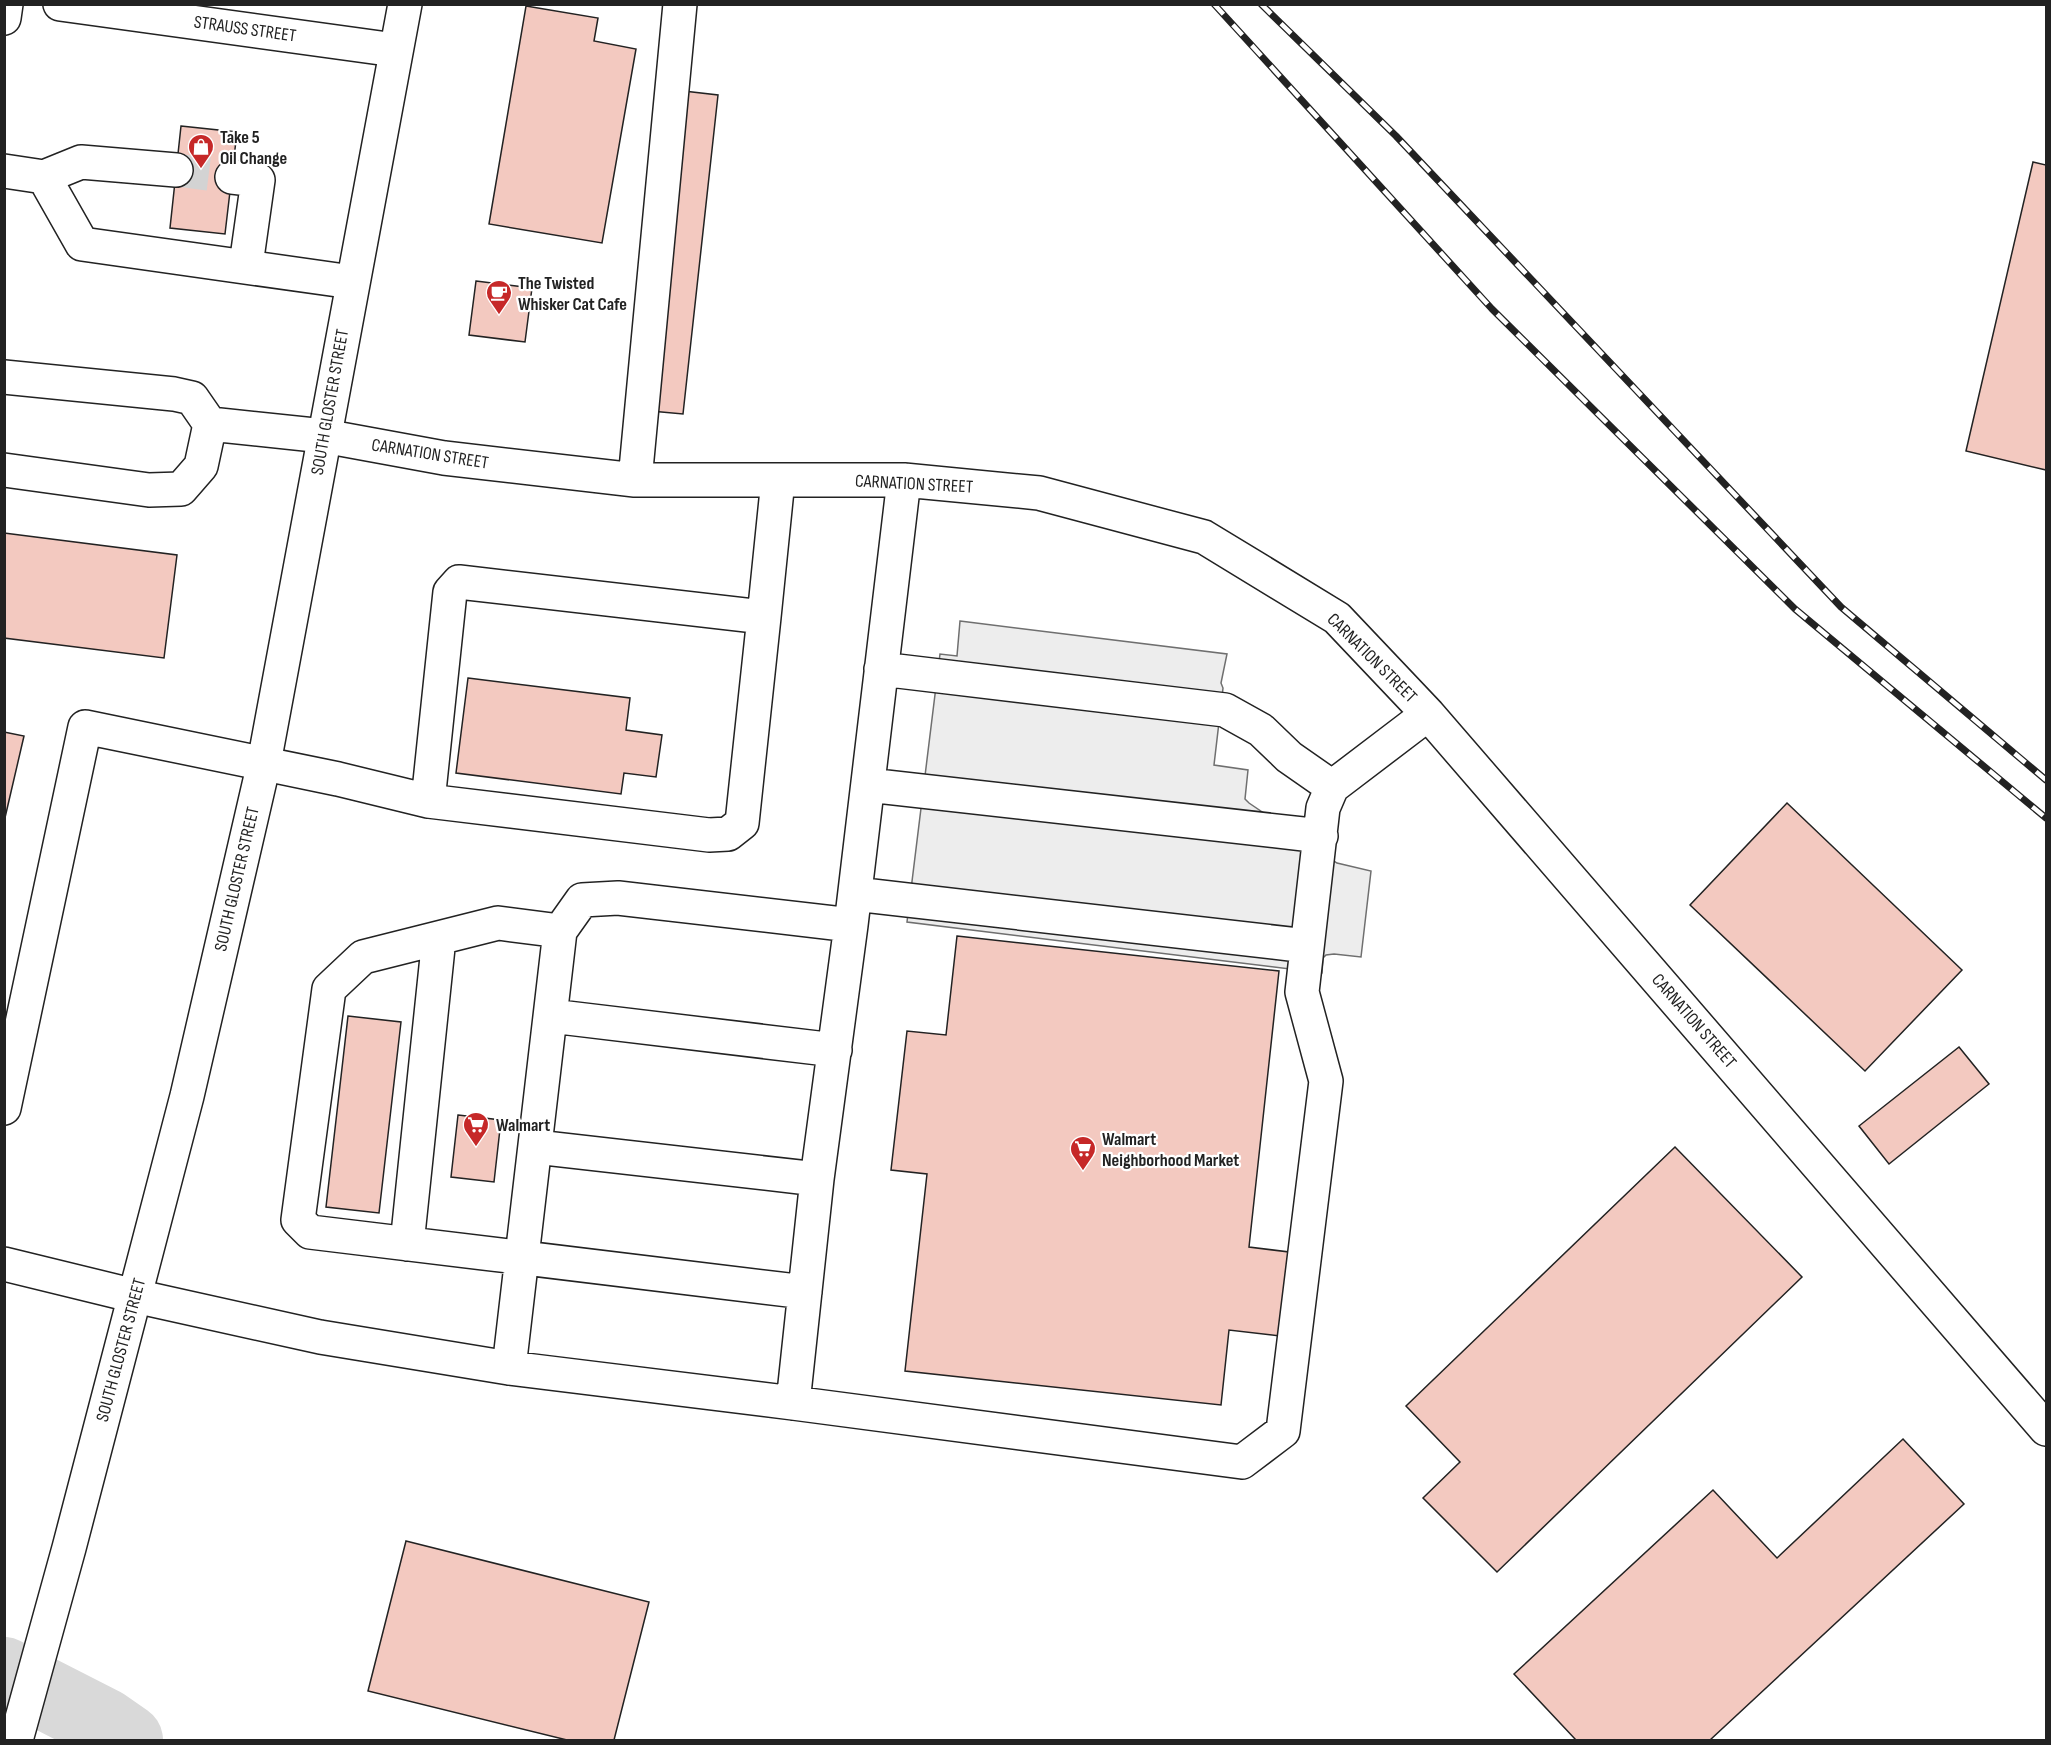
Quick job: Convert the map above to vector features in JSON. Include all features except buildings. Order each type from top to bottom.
[{"type":"street","points":[[4,18],[6,4]]},
{"type":"street","name":"STRAUSS STREET","points":[[60,4],[395,50]]},
{"type":"street","name":"SOUTH GLOSTER STREET","points":[[16,1740],[69,1548],[187,1096],[264,763],[405,4]]},
{"type":"street","points":[[635,480],[680,4]]},
{"type":"street","points":[[4,171],[44,177],[81,162],[176,170]]},
{"type":"street","points":[[44,177],[82,244],[246,265],[352,282]]},
{"type":"street","points":[[232,177],[258,180],[246,265]]},
{"type":"street","points":[[4,377],[174,394],[192,398],[210,424],[201,466],[181,489],[149,490],[4,470]]},
{"type":"street","name":"CARNATION STREET","points":[[210,424],[324,436],[444,458],[635,480],[904,480],[1039,493],[1204,537],[1337,618],[1428,714],[2046,1430]]},
{"type":"street","points":[[4,1108],[86,727],[264,763],[428,801],[709,835],[728,834],[742,823],[778,480]]},
{"type":"street","points":[[793,1403],[817,1179],[855,894],[904,480]]},
{"type":"street","points":[[428,801],[450,592],[459,582],[764,617]]},
{"type":"street","points":[[881,669],[1225,710],[1261,730],[1289,756],[1332,787]]},
{"type":"street","points":[[4,1264],[135,1296],[320,1336],[509,1368],[1242,1462],[1283,1431],[1326,1081],[1302,992],[1323,808],[1332,787],[1428,714]]},
{"type":"street","points":[[868,785],[1321,836]]},
{"type":"street","points":[[855,894],[1307,946]]},
{"type":"street","points":[[509,1368],[560,931],[582,900],[618,898],[851,925]]},
{"type":"street","points":[[560,931],[498,923],[363,957],[329,988],[298,1220],[310,1232],[805,1292]]},
{"type":"street","points":[[407,1244],[440,938]]},
{"type":"street","points":[[551,1016],[835,1050]]},
{"type":"street","points":[[536,1147],[817,1179]]},
{"type":"shaded area","points":[[960,621],[1227,654],[1221,683],[1223,688],[1214,765],[1248,770],[1245,799],[1249,803],[1337,863],[1371,871],[1361,957],[1326,955],[1323,958],[1322,973],[907,922],[940,654],[957,656]]},
{"type":"waterway","points":[[4,1673],[104,1724],[127,1740]]},
{"type":"tunnel","points":[[176,170],[232,177]]},
{"type":"railway","points":[[1214,4],[1492,309],[1795,609],[2046,818]]},
{"type":"railway","points":[[1261,4],[1396,136],[1841,607],[2046,780]]},
{"type":"place","name":"Take 5 Oil Change","points":[[201,170]]},
{"type":"place","name":"The Twisted Whisker Cat Cafe","points":[[499,316]]},
{"type":"place","name":"Walmart","points":[[476,1148]]},
{"type":"place","name":"Walmart Neighborhood Market","points":[[1083,1172]]}]
